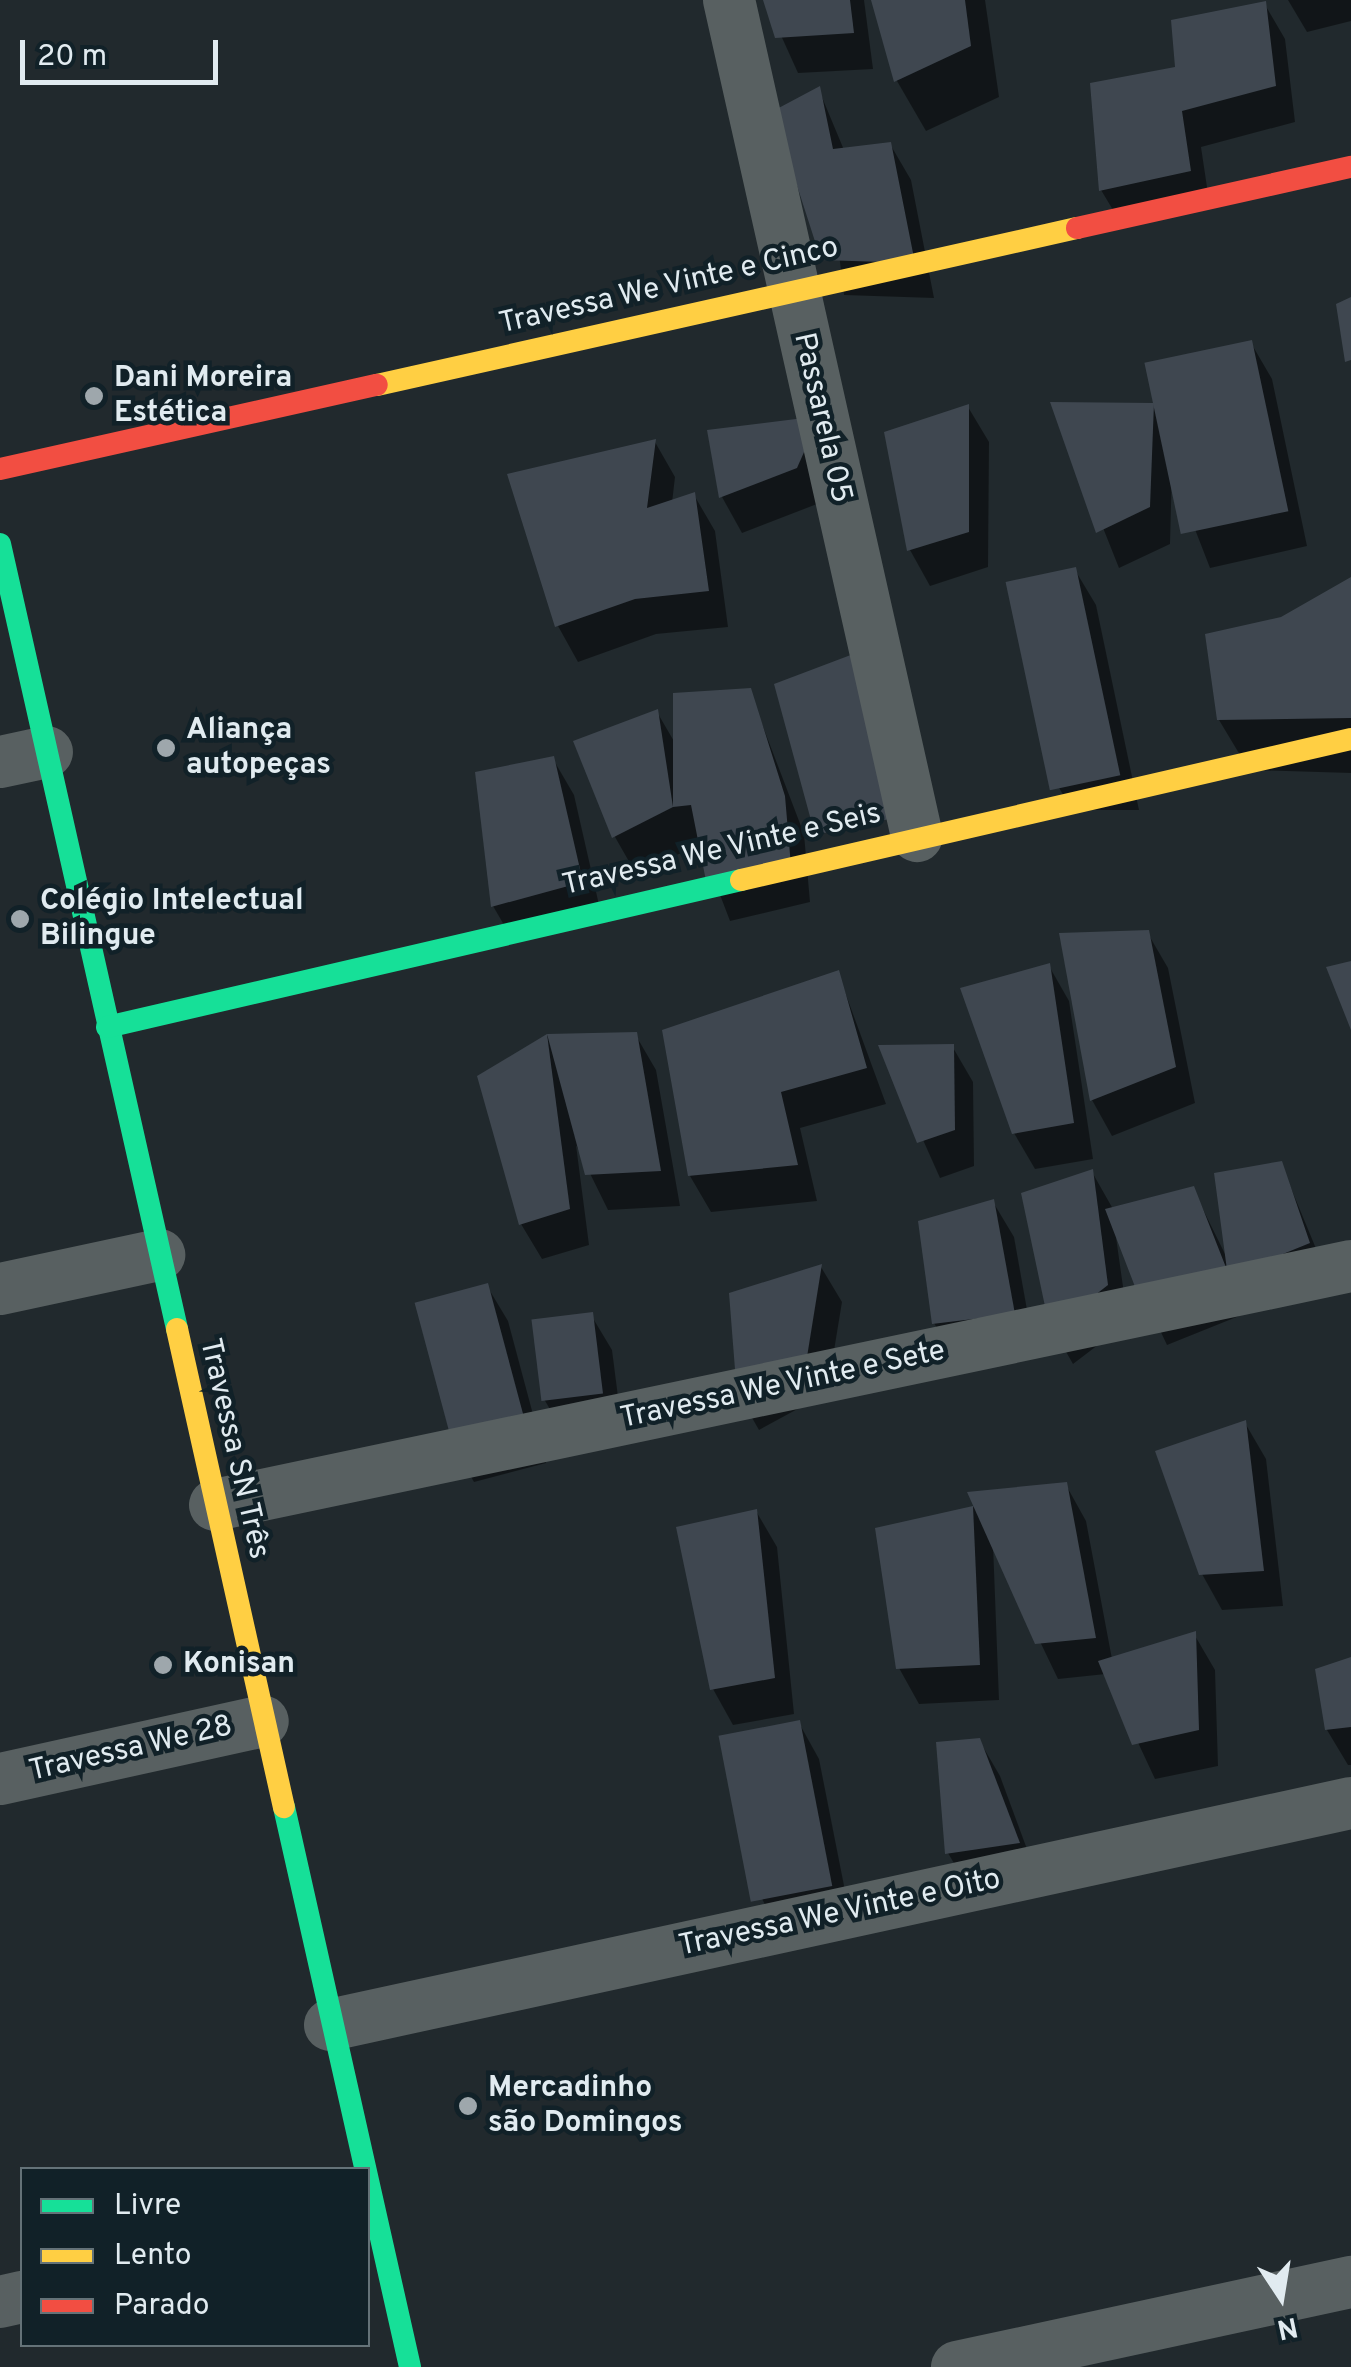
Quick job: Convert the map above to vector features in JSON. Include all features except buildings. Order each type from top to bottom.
[{"type":"street","name":"Passarela 05","points":[[730,0],[791,290],[917,836]]},
{"type":"street","name":"Travessa We Vinte e Cinco","points":[[0,468],[1351,167]]},
{"type":"street","name":"Travessa SN Três","points":[[0,544],[23,757],[108,1027],[362,2167]]},
{"type":"street","name":"Travessa We Vinte e Seis","points":[[108,1027],[917,836],[1351,740]]},
{"type":"street","points":[[0,1289],[160,1255]]},
{"type":"street","name":"Travessa We Vinte e Sete","points":[[215,1505],[1351,1266]]},
{"type":"street","name":"Travessa We 28","points":[[0,1780],[263,1721]]},
{"type":"street","name":"Travessa We Vinte e Oito","points":[[330,2025],[1351,1802]]},
{"type":"street","name":"Travessa SN Três","points":[[374,2219],[410,2367]]},
{"type":"street","points":[[957,2367],[1351,2282]]},
{"type":"traffic: fast","points":[[0,544],[177,1329]]},
{"type":"traffic: fast","points":[[107,1027],[741,880]]},
{"type":"traffic: fast","points":[[284,1807],[365,2167]]},
{"type":"traffic: fast","points":[[370,2189],[410,2367]]},
{"type":"traffic: slow","points":[[377,385],[1077,228]]},
{"type":"traffic: slow","points":[[741,880],[1351,739]]},
{"type":"traffic: slow","points":[[177,1329],[284,1807]]},
{"type":"traffic: jam","points":[[1077,228],[1351,167]]},
{"type":"traffic: jam","points":[[0,469],[377,385]]},
{"type":"place","name":"Dani Moreira Estética","points":[[94,396]]},
{"type":"place","name":"Aliança autopeças","points":[[166,748]]},
{"type":"place","name":"Colégio Intelectual Bilingue","points":[[20,919]]},
{"type":"place","name":"Konisan","points":[[163,1665]]},
{"type":"place","name":"Mercadinho são Domingos","points":[[468,2106]]}]
